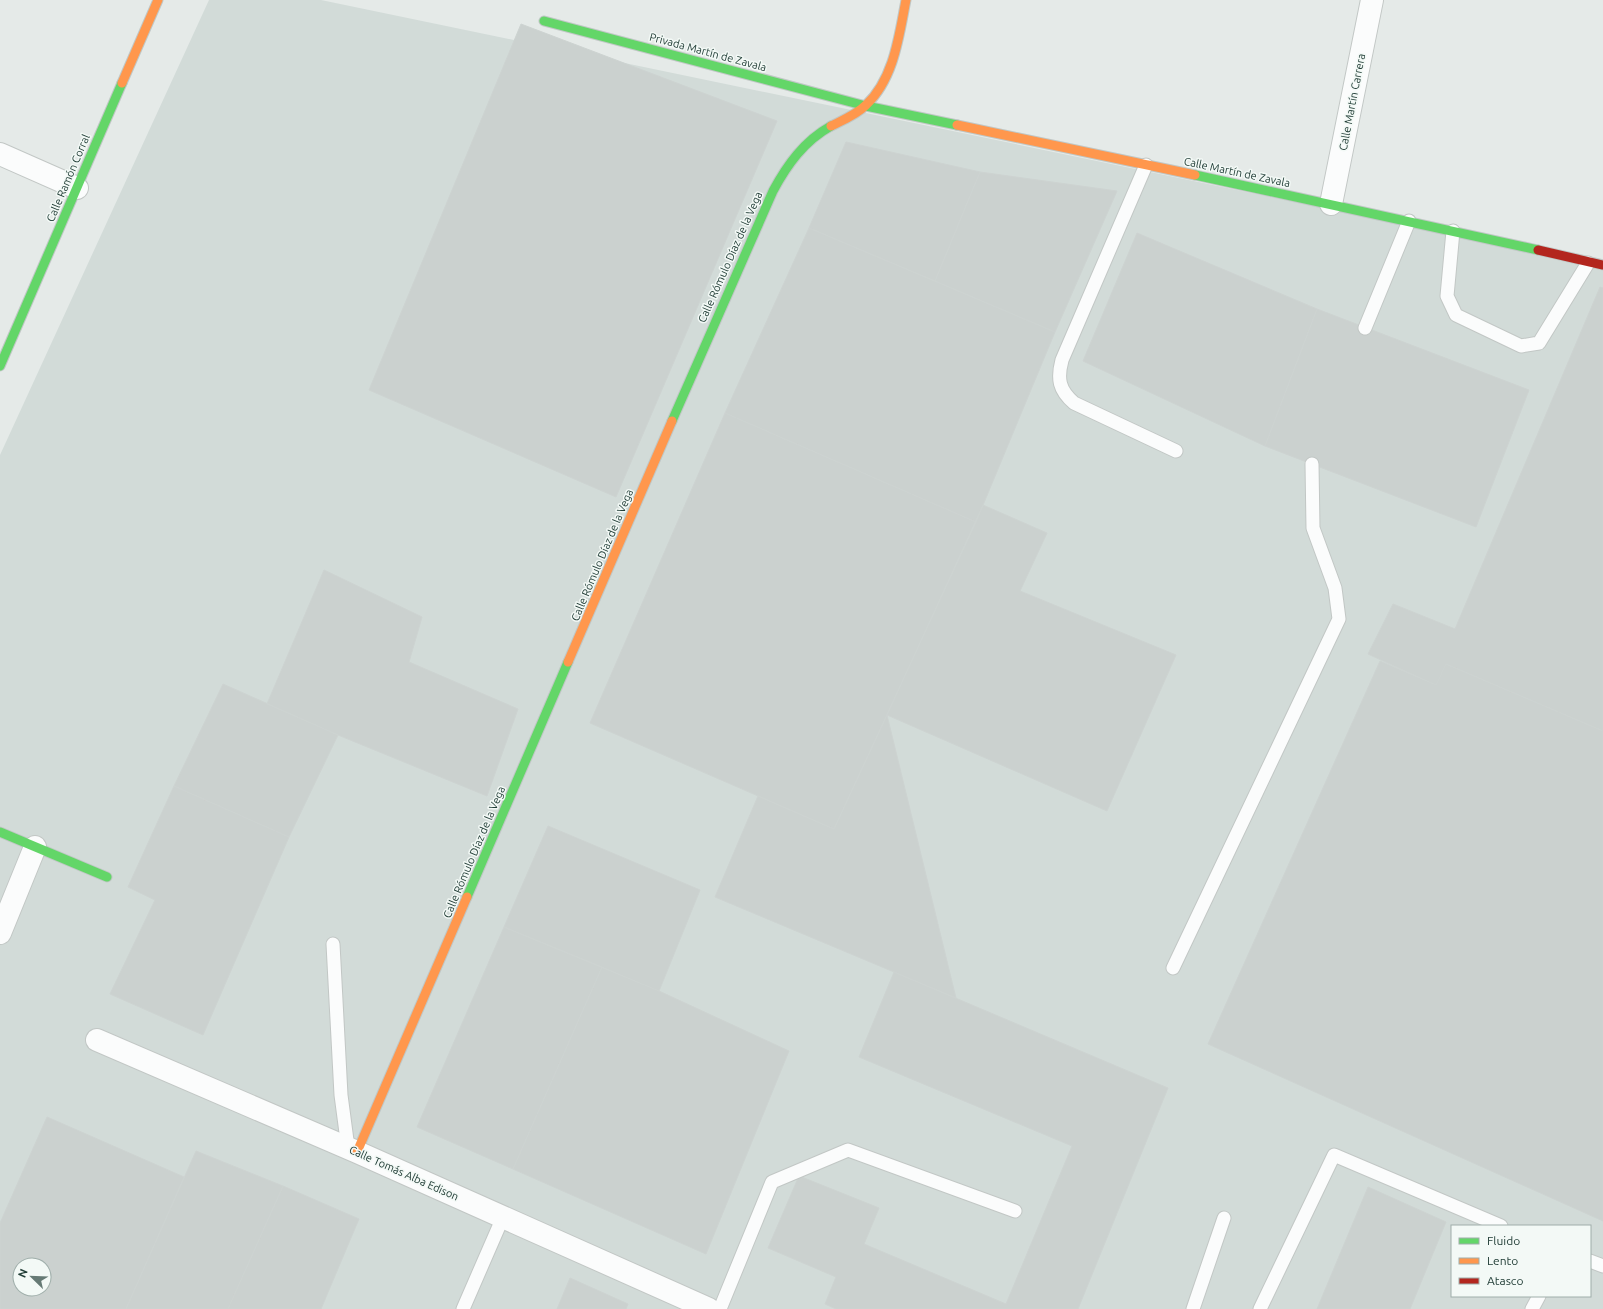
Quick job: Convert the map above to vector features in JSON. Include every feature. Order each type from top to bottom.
[{"type":"street","name":"Calle Ramón Corral","points":[[0,366],[158,0]]},
{"type":"street","name":"Calle Rómulo Díaz de la Vega","points":[[353,1150],[767,202],[777,183],[797,154],[822,132],[866,106],[882,85],[891,65],[906,0]]},
{"type":"street","name":"Calle Martín Carrera","points":[[1331,204],[1372,0]]},
{"type":"street","name":"Privada Martín de Zavala","points":[[544,22],[866,106]]},
{"type":"street","name":"Calle Martín de Zavala","points":[[866,106],[1331,204],[1588,263],[1603,265]]},
{"type":"street","points":[[0,154],[77,188]]},
{"type":"street","points":[[0,832],[107,877]]},
{"type":"street","points":[[0,933],[35,847]]},
{"type":"street","name":"Calle Tomás Alba Edison","points":[[97,1040],[353,1150],[709,1309]]},
{"type":"lane","points":[[1146,165],[1059,371],[1060,384],[1065,395],[1074,403],[1176,451]]},
{"type":"lane","points":[[1365,328],[1409,221]]},
{"type":"lane","points":[[1453,231],[1447,296],[1456,315],[1521,346],[1539,343],[1588,263]]},
{"type":"lane","points":[[1173,968],[1339,619],[1335,588],[1313,528],[1312,464]]},
{"type":"lane","points":[[334,944],[341,1095],[353,1150]]},
{"type":"lane","points":[[720,1309],[772,1182],[848,1150],[1015,1211]]},
{"type":"lane","points":[[1260,1309],[1334,1155],[1499,1225]]},
{"type":"lane","points":[[463,1309],[503,1217]]},
{"type":"lane","points":[[1193,1309],[1224,1218]]},
{"type":"lane","points":[[1591,1261],[1603,1266]]},
{"type":"lane","points":[[1532,1309],[1538,1297]]},
{"type":"shaded area","points":[[209,0],[321,0],[1603,266],[1603,1309],[0,1309],[0,455]]},
{"type":"building","points":[[521,24],[777,121],[616,497],[369,390]]},
{"type":"building","points":[[846,142],[980,172],[935,281],[809,228]]},
{"type":"building","points":[[980,172],[1117,191],[1055,332],[935,281]]},
{"type":"building","points":[[809,228],[1055,332],[976,522],[725,413]]},
{"type":"building","points":[[1137,233],[1317,309],[1265,446],[1083,361]]},
{"type":"building","points":[[1600,287],[1603,288],[1603,731],[1446,664],[1436,685],[1368,654],[1393,604],[1455,629]]},
{"type":"building","points":[[1317,309],[1529,390],[1476,527],[1265,446]]},
{"type":"building","points":[[725,413],[976,522],[834,829],[590,723]]},
{"type":"building","points":[[983,505],[1047,533],[1020,591],[1176,655],[1107,811],[887,715]]},
{"type":"building","points":[[324,570],[422,617],[409,662],[518,709],[487,796],[338,735],[267,704]]},
{"type":"building","points":[[1380,661],[1436,685],[1446,664],[1603,731],[1603,1221],[1208,1044]]},
{"type":"building","points":[[223,684],[338,735],[289,837],[174,786]]},
{"type":"building","points":[[887,715],[956,998],[715,897],[758,796],[834,829]]},
{"type":"building","points":[[174,786],[289,837],[203,1035],[110,994],[155,900],[128,887]]},
{"type":"building","points":[[548,826],[700,890],[659,991],[504,927]]},
{"type":"building","points":[[504,927],[602,967],[513,1169],[417,1127]]},
{"type":"building","points":[[602,967],[659,991],[789,1051],[706,1254],[513,1169]]},
{"type":"building","points":[[894,972],[1168,1088],[1078,1309],[836,1309],[825,1304],[836,1277],[768,1248],[799,1176],[879,1208],[864,1244],[1006,1304],[1072,1146],[859,1057]]},
{"type":"building","points":[[47,1117],[184,1177],[126,1309],[0,1309],[0,1223]]},
{"type":"building","points":[[196,1151],[283,1186],[228,1309],[126,1309]]},
{"type":"building","points":[[283,1186],[359,1219],[321,1309],[228,1309]]},
{"type":"building","points":[[1368,1187],[1446,1222],[1410,1309],[1317,1309]]},
{"type":"building","points":[[570,1278],[628,1304],[626,1309],[557,1309]]},
{"type":"traffic: fast","points":[[544,21],[866,106],[957,125]]},
{"type":"traffic: fast","points":[[0,366],[122,83]]},
{"type":"traffic: fast","points":[[672,421],[773,191],[790,163],[804,146],[831,126]]},
{"type":"traffic: fast","points":[[1195,175],[1538,250]]},
{"type":"traffic: fast","points":[[467,897],[568,662]]},
{"type":"traffic: fast","points":[[0,832],[107,877]]},
{"type":"traffic: slow","points":[[122,83],[158,0]]},
{"type":"traffic: slow","points":[[831,126],[862,109],[883,83],[898,42],[906,0]]},
{"type":"traffic: slow","points":[[957,125],[1195,175]]},
{"type":"traffic: slow","points":[[568,662],[672,421]]},
{"type":"traffic: slow","points":[[357,1152],[467,897]]},
{"type":"traffic: jam","points":[[1538,250],[1603,265]]}]
